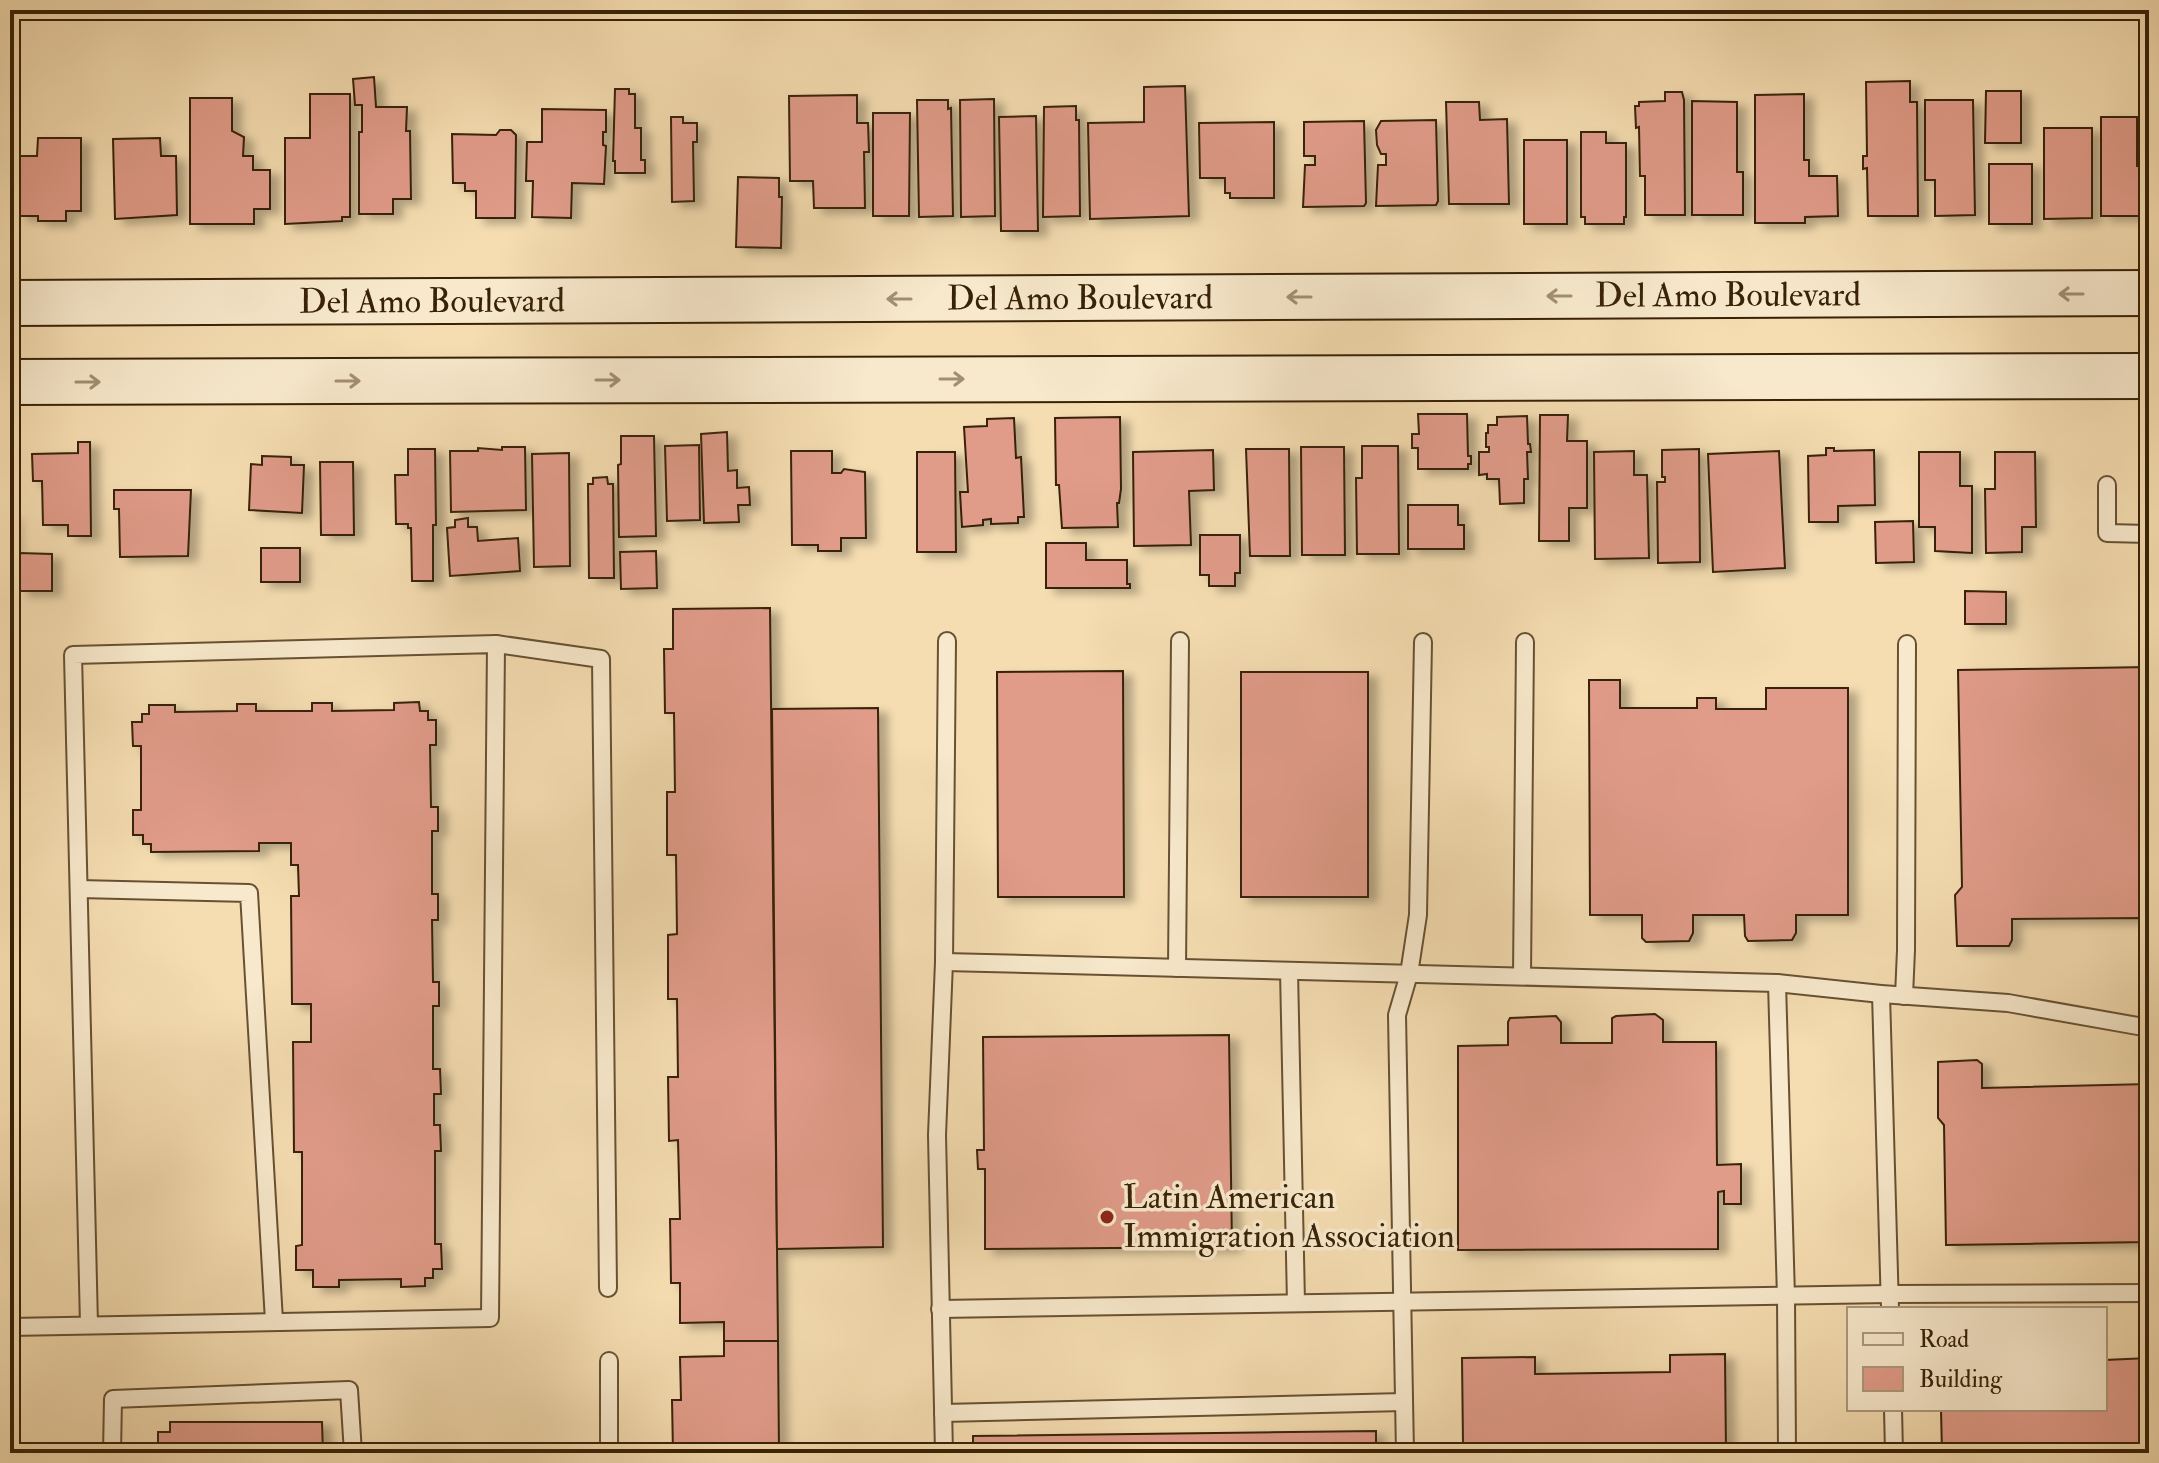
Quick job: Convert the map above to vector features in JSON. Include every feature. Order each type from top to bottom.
[{"type":"main road","name":"Del Amo Boulevard","points":[[10,303],[2149,293]]},
{"type":"main road","points":[[10,382],[2149,376]]},
{"type":"lane","points":[[2107,485],[2107,533],[2149,534]]},
{"type":"lane","points":[[944,1453],[937,1135],[944,962],[947,641]]},
{"type":"lane","points":[[1177,968],[1180,641]]},
{"type":"lane","points":[[1405,1453],[1397,1015],[1409,974],[1418,915],[1423,642]]},
{"type":"lane","points":[[1522,976],[1525,642]]},
{"type":"lane","points":[[10,1327],[490,1318],[496,644]]},
{"type":"lane","points":[[89,1325],[73,655],[496,644],[601,659],[608,1288]]},
{"type":"lane","points":[[1904,996],[1907,644]]},
{"type":"lane","points":[[79,889],[249,893],[274,1321]]},
{"type":"lane","points":[[944,962],[1777,983],[2008,1003],[2149,1028]]},
{"type":"lane","points":[[1289,971],[1296,1303]]},
{"type":"lane","points":[[1777,983],[1787,1453]]},
{"type":"lane","points":[[1881,994],[1889,1302]]},
{"type":"lane","points":[[940,1309],[1786,1297],[1889,1302],[2149,1293]]},
{"type":"lane","points":[[609,1361],[609,1453]]},
{"type":"lane","points":[[112,1453],[113,1399],[349,1390],[353,1453]]},
{"type":"lane","points":[[943,1413],[1404,1402]]},
{"type":"lane","points":[[1893,1411],[1894,1453]]},
{"type":"building","points":[[374,77],[376,107],[407,107],[411,199],[393,199],[393,214],[359,214],[362,105],[355,105],[353,79]]},
{"type":"building","points":[[1910,81],[1910,102],[1917,102],[1918,216],[1868,216],[1867,168],[1863,169],[1863,156],[1867,156],[1866,82]]},
{"type":"building","points":[[1185,86],[1189,216],[1090,219],[1088,123],[1144,122],[1144,87]]},
{"type":"building","points":[[615,89],[629,89],[629,94],[635,94],[635,128],[641,128],[641,160],[645,160],[645,173],[615,173]]},
{"type":"building","points":[[1986,91],[2021,91],[2021,143],[1985,143]]},
{"type":"building","points":[[1665,92],[1682,92],[1684,100],[1685,215],[1645,215],[1645,176],[1640,176],[1639,127],[1636,128],[1635,106],[1639,106],[1639,102],[1665,101]]},
{"type":"building","points":[[310,94],[350,94],[350,217],[342,217],[342,221],[285,224],[285,138],[310,138]]},
{"type":"building","points":[[1804,94],[1804,160],[1809,160],[1809,176],[1837,176],[1838,216],[1805,217],[1805,223],[1755,223],[1755,95]]},
{"type":"building","points":[[857,95],[857,123],[868,123],[869,152],[864,152],[865,208],[814,208],[813,181],[790,181],[789,96]]},
{"type":"building","points":[[190,98],[232,98],[232,131],[244,137],[243,156],[253,156],[253,170],[270,170],[270,209],[254,209],[254,224],[190,224]]},
{"type":"building","points":[[994,99],[995,216],[961,217],[960,100]]},
{"type":"building","points":[[917,100],[948,100],[948,109],[951,108],[953,216],[919,217]]},
{"type":"building","points":[[1925,100],[1973,100],[1975,215],[1935,216],[1935,180],[1925,180]]},
{"type":"building","points":[[1692,101],[1737,102],[1737,172],[1743,172],[1743,215],[1692,215]]},
{"type":"building","points":[[1446,102],[1479,102],[1480,120],[1507,119],[1509,204],[1449,204]]},
{"type":"building","points":[[1076,106],[1076,120],[1079,120],[1080,216],[1043,217],[1044,107]]},
{"type":"building","points":[[542,109],[606,110],[606,132],[603,132],[603,145],[606,146],[604,184],[572,183],[571,218],[532,217],[533,181],[526,181],[527,142],[542,142]]},
{"type":"building","points":[[873,113],[910,113],[909,216],[873,216]]},
{"type":"building","points":[[1036,116],[1038,231],[1001,231],[999,117]]},
{"type":"building","points":[[671,117],[683,117],[683,123],[697,123],[697,142],[693,142],[694,201],[672,202]]},
{"type":"building","points":[[2101,117],[2137,117],[2137,166],[2149,166],[2149,216],[2101,216]]},
{"type":"building","points":[[1436,120],[1436,205],[1376,206],[1378,165],[1386,165],[1386,154],[1381,154],[1377,145],[1376,130],[1381,121]]},
{"type":"building","points":[[1364,121],[1364,206],[1303,207],[1305,165],[1315,165],[1315,156],[1304,156],[1304,122]]},
{"type":"building","points":[[1274,122],[1274,198],[1230,198],[1230,193],[1225,193],[1225,178],[1200,178],[1199,123]]},
{"type":"building","points":[[2044,128],[2092,128],[2092,218],[2044,219]]},
{"type":"building","points":[[500,130],[511,130],[516,135],[515,218],[476,218],[476,191],[465,191],[465,183],[453,183],[452,134],[496,135]]},
{"type":"building","points":[[1581,132],[1606,132],[1606,143],[1626,143],[1624,224],[1585,224],[1585,217],[1581,217]]},
{"type":"building","points":[[38,138],[81,138],[81,211],[66,211],[66,221],[38,221],[38,216],[19,216],[19,156],[37,156]]},
{"type":"building","points":[[160,138],[161,156],[176,156],[177,215],[115,219],[113,139]]},
{"type":"building","points":[[1524,140],[1567,140],[1567,224],[1524,224]]},
{"type":"building","points":[[1989,164],[2032,164],[2032,224],[1989,224]]},
{"type":"building","points":[[738,177],[779,178],[779,197],[782,197],[781,248],[736,247]]},
{"type":"building","points":[[1418,414],[1467,414],[1468,456],[1471,456],[1468,469],[1418,469],[1418,448],[1412,448],[1412,434],[1419,434]]},
{"type":"building","points":[[1540,415],[1568,415],[1567,441],[1587,441],[1587,508],[1569,508],[1569,541],[1539,541]]},
{"type":"building","points":[[1527,416],[1531,452],[1527,452],[1528,479],[1524,479],[1524,503],[1500,504],[1499,479],[1487,479],[1487,474],[1479,475],[1479,452],[1489,452],[1486,433],[1488,425],[1497,425],[1497,417]]},
{"type":"building","points":[[1120,417],[1118,527],[1062,528],[1059,485],[1056,485],[1055,418]]},
{"type":"building","points":[[1014,418],[1016,458],[1021,457],[1024,517],[1018,517],[1018,523],[991,524],[991,519],[983,520],[983,525],[962,527],[960,492],[968,492],[964,427],[987,426],[987,419]]},
{"type":"building","points":[[727,432],[728,471],[737,470],[737,488],[749,487],[750,505],[738,505],[739,522],[704,523],[701,434]]},
{"type":"building","points":[[621,436],[654,436],[656,536],[619,537],[618,465],[621,464]]},
{"type":"building","points":[[78,442],[90,442],[91,536],[68,536],[68,525],[43,525],[42,481],[33,481],[32,454],[78,453]]},
{"type":"building","points":[[699,445],[700,520],[667,521],[665,446]]},
{"type":"building","points":[[1362,446],[1398,446],[1399,554],[1357,554],[1356,478],[1362,478]]},
{"type":"building","points":[[502,447],[525,447],[526,510],[451,512],[450,451],[478,451],[478,448],[502,450]]},
{"type":"building","points":[[1301,447],[1344,447],[1345,555],[1302,555]]},
{"type":"building","points":[[1826,448],[1834,448],[1834,451],[1874,450],[1875,505],[1838,506],[1838,522],[1809,522],[1808,456],[1826,455]]},
{"type":"building","points":[[408,449],[435,449],[433,581],[412,581],[411,528],[408,524],[396,524],[395,475],[408,475]]},
{"type":"building","points":[[1246,449],[1289,449],[1290,556],[1250,556]]},
{"type":"building","points":[[1699,449],[1700,562],[1658,563],[1657,482],[1665,482],[1665,477],[1662,477],[1662,450]]},
{"type":"building","points":[[1213,450],[1214,490],[1189,491],[1191,545],[1134,546],[1133,452]]},
{"type":"building","points":[[791,451],[832,451],[832,473],[841,473],[844,469],[865,472],[866,538],[841,538],[841,551],[818,551],[818,545],[792,545]]},
{"type":"building","points":[[1634,451],[1634,475],[1647,475],[1649,558],[1595,559],[1594,452]]},
{"type":"building","points":[[1779,451],[1785,568],[1713,572],[1708,454]]},
{"type":"building","points":[[917,452],[955,452],[956,552],[917,552]]},
{"type":"building","points":[[1919,452],[1960,452],[1960,486],[1972,486],[1972,553],[1935,551],[1935,527],[1919,527]]},
{"type":"building","points":[[1995,452],[2035,452],[2036,527],[2022,527],[2022,552],[1986,553],[1985,489],[1995,489]]},
{"type":"building","points":[[569,453],[570,566],[534,567],[532,454]]},
{"type":"building","points":[[262,456],[291,457],[291,465],[304,465],[302,513],[249,510],[251,464],[262,465]]},
{"type":"building","points":[[320,462],[353,462],[354,535],[321,535]]},
{"type":"building","points":[[607,477],[608,484],[613,484],[614,578],[589,578],[588,484],[593,484],[593,478]]},
{"type":"building","points":[[114,490],[191,490],[188,556],[120,557],[119,509],[114,509]]},
{"type":"building","points":[[1408,505],[1458,505],[1458,525],[1464,525],[1464,549],[1408,549]]},
{"type":"building","points":[[12,515],[13,550],[10,550]]},
{"type":"building","points":[[468,518],[468,527],[477,527],[478,541],[518,538],[520,571],[450,576],[447,528],[455,527],[455,520]]},
{"type":"building","points":[[1913,521],[1914,562],[1876,563],[1875,522]]},
{"type":"building","points":[[1200,535],[1240,535],[1240,573],[1235,573],[1235,586],[1209,586],[1209,575],[1200,575]]},
{"type":"building","points":[[1046,543],[1086,543],[1086,560],[1127,560],[1127,584],[1130,588],[1046,588]]},
{"type":"building","points":[[261,548],[300,548],[300,582],[261,582]]},
{"type":"building","points":[[656,551],[657,588],[621,589],[620,552]]},
{"type":"building","points":[[19,553],[52,554],[52,591],[19,591]]},
{"type":"building","points":[[1965,591],[2006,592],[2006,624],[1965,624]]},
{"type":"building","points":[[770,608],[778,1341],[724,1341],[724,1322],[680,1323],[680,1283],[671,1283],[670,1219],[680,1219],[678,1140],[669,1141],[668,1077],[678,1077],[677,999],[668,999],[668,935],[677,934],[676,855],[667,855],[667,792],[675,792],[674,713],[665,713],[664,649],[673,649],[673,609]]},
{"type":"building","points":[[2149,667],[2149,945],[2143,938],[2143,918],[2012,919],[2009,946],[1957,946],[1955,895],[1962,887],[1958,670]]},
{"type":"building","points":[[1123,671],[1124,897],[998,897],[997,672]]},
{"type":"building","points":[[1241,672],[1368,672],[1368,897],[1241,897]]},
{"type":"building","points":[[1589,680],[1620,680],[1620,708],[1697,708],[1697,698],[1716,698],[1716,709],[1766,709],[1766,688],[1848,688],[1848,915],[1796,915],[1796,933],[1792,940],[1748,941],[1744,915],[1693,915],[1693,933],[1689,941],[1646,942],[1642,938],[1642,915],[1590,915]]},
{"type":"building","points":[[419,702],[420,711],[428,711],[428,720],[436,720],[436,745],[430,745],[431,807],[438,807],[438,831],[432,831],[432,894],[438,894],[438,920],[432,920],[433,982],[439,982],[439,1006],[433,1006],[433,1069],[440,1069],[441,1094],[434,1094],[434,1125],[440,1125],[441,1151],[435,1151],[435,1244],[441,1244],[442,1269],[433,1269],[433,1278],[425,1278],[425,1286],[401,1287],[401,1279],[339,1280],[339,1287],[313,1287],[313,1270],[296,1270],[296,1246],[302,1245],[302,1152],[294,1152],[293,1042],[311,1042],[311,1004],[292,1004],[291,896],[299,896],[298,865],[291,865],[291,843],[259,843],[259,851],[151,852],[151,844],[143,844],[143,835],[133,835],[133,810],[141,810],[141,746],[133,746],[132,722],[142,722],[142,714],[149,714],[149,705],[175,705],[175,712],[237,711],[237,704],[256,704],[256,711],[312,711],[312,703],[332,703],[332,711],[394,710],[394,703]]},
{"type":"building","points":[[878,708],[883,1247],[777,1249],[772,709]]},
{"type":"building","points":[[1655,1014],[1663,1020],[1663,1042],[1716,1042],[1717,1165],[1741,1164],[1741,1204],[1724,1204],[1724,1191],[1718,1192],[1718,1249],[1458,1250],[1458,1046],[1508,1045],[1510,1018],[1556,1016],[1561,1022],[1561,1043],[1612,1043],[1612,1018]]},
{"type":"building","points":[[1229,1035],[1232,1247],[985,1249],[985,1169],[978,1169],[977,1150],[984,1150],[983,1037]]},
{"type":"building","points":[[1977,1060],[1982,1064],[1982,1088],[2149,1084],[2149,1242],[1946,1245],[1944,1125],[1938,1118],[1938,1062]]},
{"type":"building","points":[[724,1341],[778,1341],[779,1453],[673,1453],[672,1400],[681,1400],[680,1357],[724,1356]]},
{"type":"building","points":[[1725,1354],[1726,1453],[1456,1453],[1456,1444],[1463,1444],[1462,1358],[1535,1357],[1535,1374],[1670,1372],[1670,1355]]},
{"type":"building","points":[[2149,1358],[2149,1453],[1942,1453],[1941,1411],[2107,1411],[2107,1360]]},
{"type":"building","points":[[170,1422],[322,1422],[323,1453],[158,1453],[158,1432],[170,1432]]},
{"type":"building","points":[[1376,1431],[1376,1453],[973,1453],[973,1436]]},
{"type":"place","name":"Latin American Immigration Association","points":[[1107,1217]]}]
